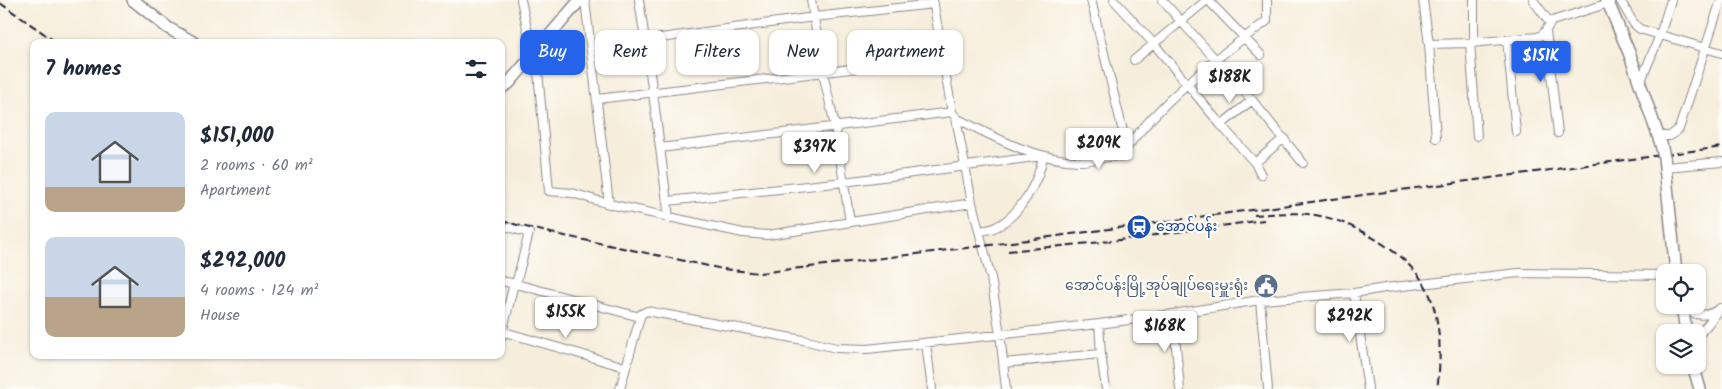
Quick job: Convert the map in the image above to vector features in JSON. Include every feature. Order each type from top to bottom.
[{"type":"highway","points":[[133,0],[168,28],[188,39]]},
{"type":"highway","points":[[553,30],[580,0]]},
{"type":"highway","points":[[1612,1],[1660,140],[1675,264]]},
{"type":"highway","points":[[505,86],[520,69]]},
{"type":"highway","points":[[1696,374],[1700,389]]},
{"type":"street","points":[[521,0],[528,30]]},
{"type":"street","points":[[586,0],[609,204]]},
{"type":"street","points":[[639,0],[644,30]]},
{"type":"street","points":[[811,0],[816,30]]},
{"type":"street","points":[[1091,0],[1127,148]]},
{"type":"street","points":[[1114,0],[1255,163],[1262,175]]},
{"type":"street","points":[[1120,7],[1127,0]]},
{"type":"street","points":[[1162,0],[1252,100],[1303,163]]},
{"type":"street","points":[[1134,60],[1208,0],[1261,55]]},
{"type":"street","points":[[660,148],[835,126],[954,115],[989,135],[1043,156],[1079,161],[1121,156],[1167,102],[1244,37],[1267,21],[1267,0]]},
{"type":"street","points":[[1424,0],[1436,138]]},
{"type":"street","points":[[1474,0],[1472,43],[1477,136]]},
{"type":"street","points":[[1533,0],[1550,23]]},
{"type":"street","points":[[1640,83],[1660,35],[1670,0]]},
{"type":"street","points":[[1429,44],[1472,43],[1538,37],[1546,31],[1550,23],[1612,1],[1634,24],[1646,32],[1722,53]]},
{"type":"street","points":[[1660,140],[1670,136],[1678,129],[1719,1]]},
{"type":"street","points":[[666,37],[934,2],[938,30]]},
{"type":"street","points":[[1546,31],[1558,133]]},
{"type":"street","points":[[1507,39],[1516,132]]},
{"type":"street","points":[[538,75],[549,191],[572,193],[609,204],[743,233],[768,235],[972,203]]},
{"type":"street","points":[[651,75],[669,218]]},
{"type":"street","points":[[597,99],[806,75]]},
{"type":"street","points":[[823,75],[835,126],[850,222]]},
{"type":"street","points":[[946,75],[972,203],[991,278],[1006,389]]},
{"type":"street","points":[[1221,125],[1252,100]]},
{"type":"street","points":[[1255,163],[1284,138]]},
{"type":"street","points":[[668,201],[844,182],[1043,156]]},
{"type":"street","points":[[979,231],[993,229],[1008,219],[1019,207],[1029,195],[1041,167],[1043,156]]},
{"type":"street","points":[[1664,162],[1722,162]]},
{"type":"street","points":[[505,226],[529,233],[505,322]]},
{"type":"street","points":[[620,389],[641,314],[648,311],[836,348],[867,349],[1099,324],[1260,300],[1354,293],[1518,273],[1656,275]]},
{"type":"street","points":[[505,281],[640,318]]},
{"type":"street","points":[[1354,293],[1368,389]]},
{"type":"street","points":[[1260,300],[1268,389]]},
{"type":"street","points":[[1698,314],[1712,315],[1721,307]]},
{"type":"street","points":[[1706,326],[1721,307]]},
{"type":"street","points":[[1173,314],[1180,389]]},
{"type":"street","points":[[1099,324],[1106,389]]},
{"type":"street","points":[[505,335],[625,367]]},
{"type":"street","points":[[926,343],[932,389]]},
{"type":"street","points":[[1003,362],[1101,354]]},
{"type":"railway","points":[[0,3],[52,39]]},
{"type":"railway","points":[[505,222],[723,269],[759,273],[982,246],[1722,147]]},
{"type":"railway","points":[[1254,215],[1308,214],[1340,222],[1373,238],[1404,260],[1425,285],[1434,309],[1440,350],[1437,389]]},
{"type":"railway","points":[[1008,251],[1112,241],[1264,220]]},
{"type":"place","name":"အောင်ပန်း","points":[[1139,227]]},
{"type":"place","name":"အောင်ပန်းမြို့အုပ်ချုပ်ရေးမှူးရုံး","points":[[1266,286]]}]
